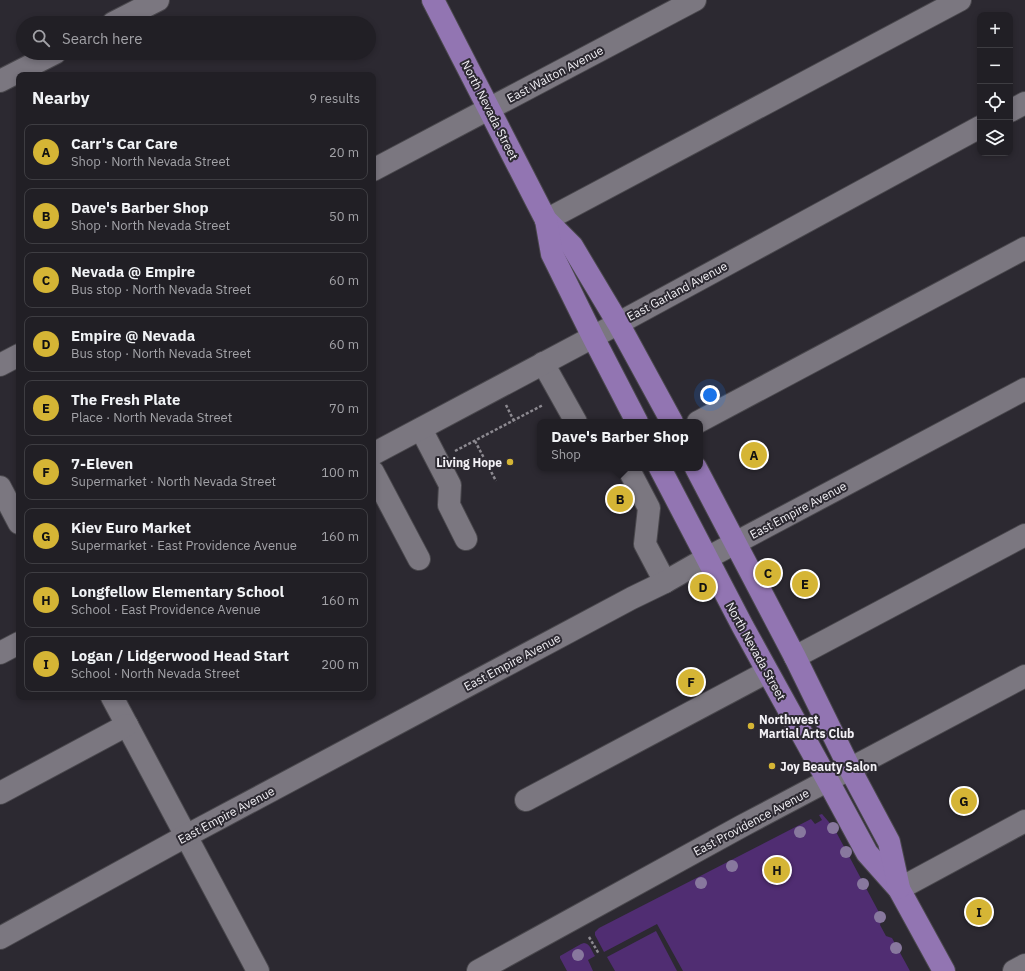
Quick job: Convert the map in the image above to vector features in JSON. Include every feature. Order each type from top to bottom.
[{"type":"main road","name":"North Nevada Street","points":[[433,0],[546,220],[552,254],[635,419]]},
{"type":"main road","name":"North Nevada Street","points":[[546,220],[572,246],[618,323],[670,419]]},
{"type":"main road","name":"North Nevada Street","points":[[662,471],[767,672],[867,853],[899,889],[944,971]]},
{"type":"main road","name":"North Nevada Street","points":[[698,471],[796,657],[850,769],[889,842],[899,889]]},
{"type":"street","points":[[127,16],[158,0]]},
{"type":"street","name":"East Walton Avenue","points":[[376,168],[695,0]]},
{"type":"street","points":[[546,220],[960,0]]},
{"type":"street","points":[[18,72],[41,60]]},
{"type":"street","points":[[0,81],[16,73]]},
{"type":"street","points":[[1013,109],[1025,103]]},
{"type":"street","name":"East Garland Avenue","points":[[376,452],[593,337],[977,129]]},
{"type":"street","points":[[703,419],[1025,248]]},
{"type":"street","points":[[0,365],[16,357]]},
{"type":"street","points":[[544,363],[574,419]]},
{"type":"street","name":"East Empire Avenue","points":[[0,938],[186,836],[1025,389]]},
{"type":"street","points":[[421,429],[450,485],[449,505],[466,539]]},
{"type":"street","points":[[630,471],[649,508],[645,544],[665,582]]},
{"type":"street","points":[[376,478],[419,559]]},
{"type":"street","points":[[3,500],[16,519]]},
{"type":"street","points":[[796,657],[1025,535]]},
{"type":"street","points":[[0,653],[16,645]]},
{"type":"street","points":[[526,800],[767,672]]},
{"type":"street","name":"East Providence Avenue","points":[[478,971],[742,826],[1025,676]]},
{"type":"street","points":[[114,700],[258,971]]},
{"type":"street","points":[[0,793],[127,725]]},
{"type":"street","points":[[899,889],[1025,821]]},
{"type":"street","points":[[1014,971],[1025,965]]},
{"type":"path","points":[[437,460],[561,396]]},
{"type":"path","points":[[504,401],[515,421]]},
{"type":"path","points":[[475,441],[496,481]]},
{"type":"path","points":[[589,937],[599,954]]},
{"type":"shaded area","points":[[822,814],[834,828],[882,918],[880,925],[886,936],[892,938],[910,971],[683,971],[657,924],[604,952],[595,935],[595,932],[599,928],[811,819],[815,824],[822,820],[819,815]]},
{"type":"shaded area","points":[[656,931],[677,971],[615,971],[607,957]]},
{"type":"shaded area","points":[[584,943],[589,946],[595,956],[588,960],[593,971],[567,971],[560,956]]},
{"type":"place","name":"Carr's Car Care","points":[[754,455]]},
{"type":"place","name":"Living Hope","points":[[510,462]]},
{"type":"place","name":"Dave's Barber Shop","points":[[620,499]]},
{"type":"place","name":"Nevada @ Empire","points":[[768,573]]},
{"type":"place","name":"The Fresh Plate","points":[[805,584]]},
{"type":"place","name":"Empire @ Nevada","points":[[703,587]]},
{"type":"place","name":"7-Eleven","points":[[691,682]]},
{"type":"place","name":"Northwest Martial Arts Club","points":[[751,726]]},
{"type":"place","name":"Joy Beauty Salon","points":[[772,766]]},
{"type":"place","name":"Kiev Euro Market","points":[[964,801]]},
{"type":"place","name":"Longfellow Elementary School","points":[[777,870]]},
{"type":"place","name":"Logan / Lidgerwood Head Start","points":[[979,912]]}]
